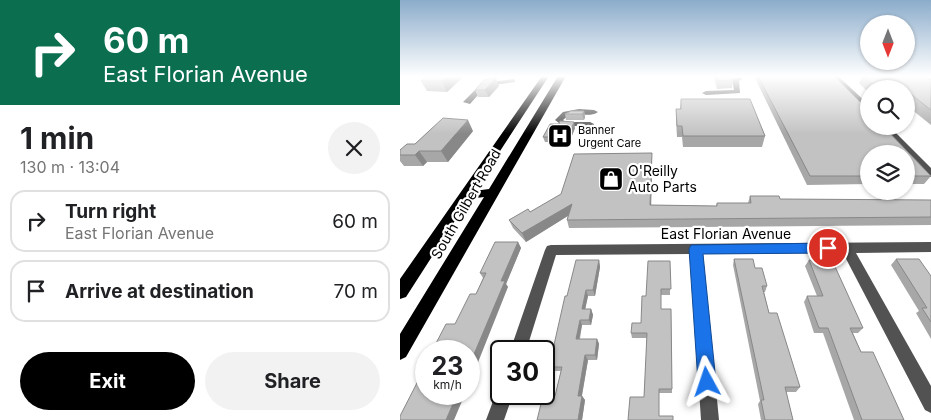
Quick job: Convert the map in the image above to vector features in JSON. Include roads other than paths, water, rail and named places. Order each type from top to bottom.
[{"type":"main road","name":"South Gilbert Road","points":[[400,292],[532,96]]},
{"type":"main road","name":"South Gilbert Road","points":[[400,351],[550,96]]},
{"type":"main road","points":[[464,196],[493,192]]},
{"type":"street","points":[[467,102],[473,96]]},
{"type":"street","points":[[590,124],[563,124],[559,120],[562,115],[569,112],[594,112]]},
{"type":"street","points":[[893,135],[931,174]]},
{"type":"street","name":"East Florian Avenue","points":[[522,340],[552,250],[931,247]]},
{"type":"street","points":[[847,248],[931,404]]},
{"type":"street","points":[[696,249],[710,420]]},
{"type":"street","points":[[495,420],[500,405]]},
{"type":"place","name":"Banner Urgent Care","points":[[560,136]]},
{"type":"place","name":"O'Reilly Auto Parts","points":[[611,179]]}]
